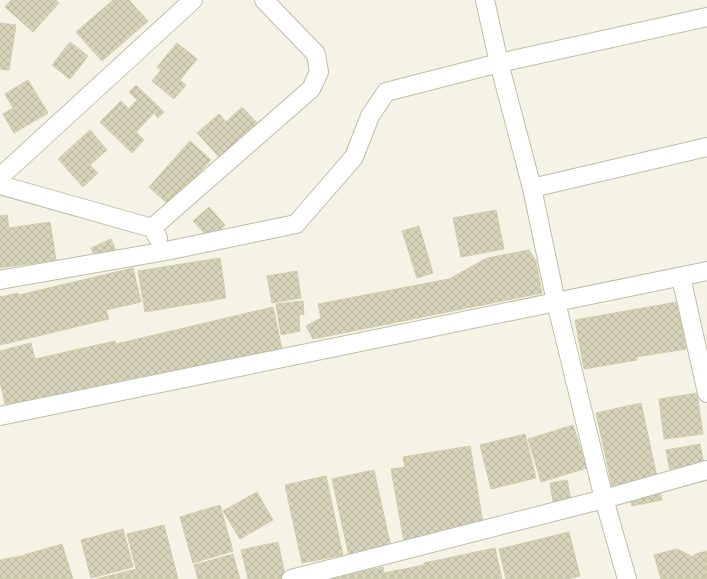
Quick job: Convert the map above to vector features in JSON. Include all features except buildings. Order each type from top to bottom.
[{"type":"street","points":[[0,177],[192,0]]},
{"type":"street","points":[[152,228],[311,89],[319,72],[316,54],[264,0]]},
{"type":"street","points":[[484,0],[532,188],[556,302],[604,499],[627,579]]},
{"type":"street","points":[[0,280],[166,251],[296,224],[354,157],[370,116],[386,92],[499,63],[707,18]]},
{"type":"street","points":[[532,188],[707,148]]},
{"type":"street","points":[[0,185],[152,228],[166,251]]},
{"type":"street","points":[[0,416],[707,271]]},
{"type":"street","points":[[681,277],[707,393]]},
{"type":"street","points":[[291,579],[604,499],[707,470]]}]
